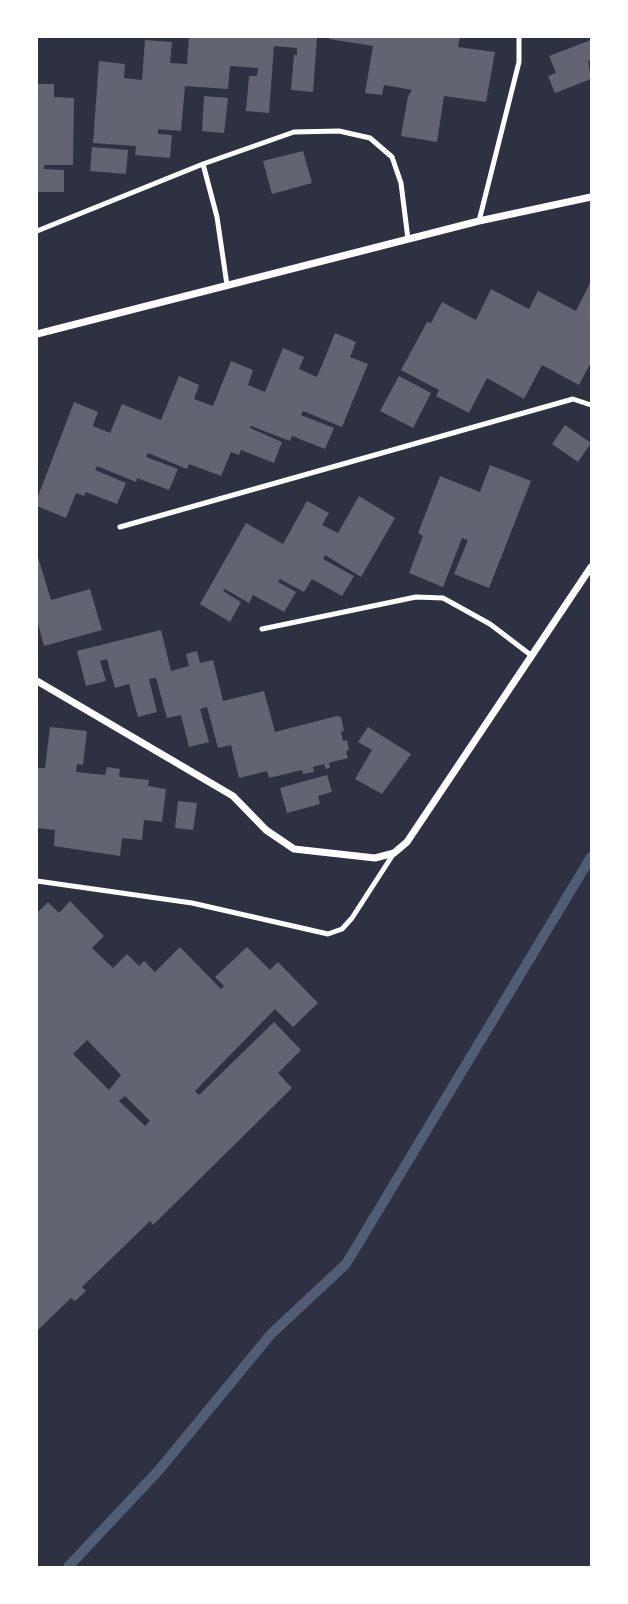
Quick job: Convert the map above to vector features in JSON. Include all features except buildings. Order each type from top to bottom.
[{"type":"street","points":[[37,334],[479,221],[591,197]]},
{"type":"street","points":[[37,681],[233,796],[266,830],[294,849],[375,858],[394,853],[407,842],[591,568]]},
{"type":"lane","points":[[479,221],[519,62],[519,37]]},
{"type":"lane","points":[[37,230],[204,164],[294,132],[340,131],[370,138],[392,157],[401,183],[408,239]]},
{"type":"lane","points":[[204,164],[217,218],[227,285]]},
{"type":"lane","points":[[120,527],[573,399],[591,405]]},
{"type":"lane","points":[[262,629],[416,597],[443,598],[490,624],[532,656]]},
{"type":"lane","points":[[37,881],[192,903],[328,934],[342,929],[352,918],[394,853]]},
{"type":"waterway","points":[[68,1567],[159,1470],[271,1334],[346,1264],[591,857]]}]
